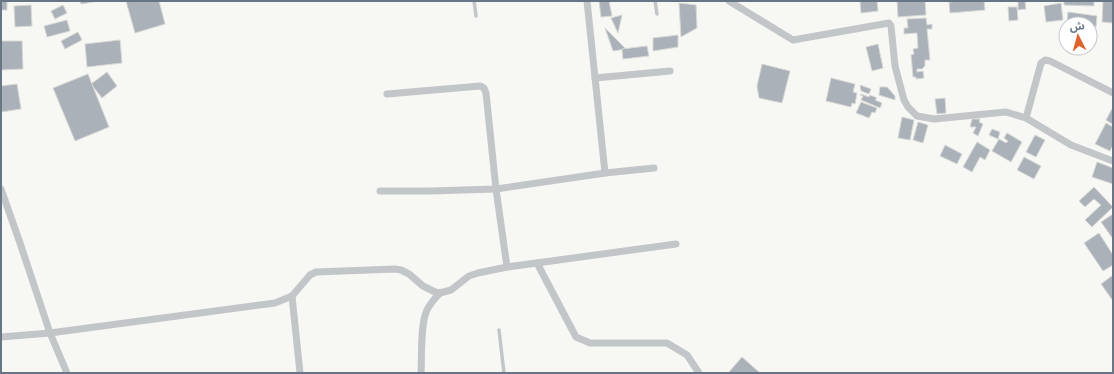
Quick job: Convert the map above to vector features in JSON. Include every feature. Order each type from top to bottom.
[{"type":"street","points":[[587,1],[605,173]]},
{"type":"street","points":[[729,1],[788,39],[793,40],[888,23],[891,26],[895,66],[904,100],[908,107],[917,116],[934,119],[1006,112],[1026,118],[1072,145],[1113,161]]},
{"type":"street","points":[[1026,118],[1041,63],[1046,60],[1113,93]]},
{"type":"street","points":[[595,78],[670,71]]},
{"type":"street","points":[[387,94],[480,86],[484,88],[486,93],[496,189],[507,267]]},
{"type":"street","points":[[380,191],[496,189],[605,173],[654,168]]},
{"type":"street","points":[[1,189],[50,333],[67,373]]},
{"type":"street","points":[[1,337],[50,333],[275,303],[292,296],[310,275],[316,272],[401,270],[409,274],[423,286],[440,293],[451,290],[469,276],[478,273],[507,267],[676,244]]},
{"type":"street","points":[[537,263],[576,336],[590,343],[667,343],[687,355],[699,373]]},
{"type":"street","points":[[421,373],[423,325],[426,311],[440,293]]},
{"type":"street","points":[[292,296],[300,373]]},
{"type":"lane","points":[[474,1],[476,16]]},
{"type":"lane","points":[[655,1],[657,14]]},
{"type":"lane","points":[[499,330],[504,373]]},
{"type":"building","points":[[1,1],[7,1],[7,10],[1,10]]},
{"type":"building","points":[[80,1],[99,1],[81,4]]},
{"type":"building","points":[[126,1],[159,1],[165,24],[135,33]]},
{"type":"building","points":[[599,1],[609,1],[612,16],[601,17]]},
{"type":"building","points":[[860,1],[877,1],[878,11],[861,13]]},
{"type":"building","points":[[897,1],[925,1],[926,15],[898,17]]},
{"type":"building","points":[[984,1],[985,10],[950,13],[949,2]]},
{"type":"building","points":[[1018,1],[1025,1],[1026,9],[1018,10]]},
{"type":"building","points":[[1064,1],[1094,1],[1094,6],[1064,5]]},
{"type":"building","points":[[1103,1],[1113,1],[1113,23],[1102,22]]},
{"type":"building","points":[[679,3],[696,5],[697,28],[681,37]]},
{"type":"building","points":[[1061,3],[1063,16],[1058,16],[1058,21],[1046,22],[1044,6]]},
{"type":"building","points":[[31,5],[32,26],[15,27],[14,6]]},
{"type":"building","points":[[63,5],[67,13],[55,19],[51,11]]},
{"type":"building","points":[[1008,7],[1017,7],[1018,20],[1009,21]]},
{"type":"building","points":[[1068,12],[1097,16],[1068,16]]},
{"type":"building","points":[[622,15],[618,33],[611,18]]},
{"type":"building","points":[[926,18],[927,25],[932,24],[932,29],[927,29],[930,60],[925,60],[925,66],[922,69],[917,69],[917,72],[923,71],[924,78],[916,79],[916,77],[913,77],[911,55],[914,54],[913,49],[918,48],[917,33],[904,34],[904,28],[908,28],[907,19]]},
{"type":"building","points":[[67,20],[70,31],[47,37],[44,26]]},
{"type":"building","points":[[605,28],[626,49],[613,51]]},
{"type":"building","points":[[78,32],[82,40],[65,49],[61,41]]},
{"type":"building","points":[[678,35],[678,47],[653,51],[653,38]]},
{"type":"building","points":[[120,40],[122,63],[87,67],[85,44]]},
{"type":"building","points":[[1,41],[22,41],[23,69],[1,70]]},
{"type":"building","points":[[878,44],[883,68],[872,71],[866,47]]},
{"type":"building","points":[[647,46],[649,56],[623,59],[622,49]]},
{"type":"building","points":[[762,64],[790,71],[782,103],[759,98],[757,86]]},
{"type":"building","points":[[107,72],[117,86],[102,98],[91,84]]},
{"type":"building","points":[[88,74],[109,127],[75,141],[53,88]]},
{"type":"building","points":[[831,78],[855,84],[853,92],[857,93],[855,104],[852,103],[851,107],[826,101]]},
{"type":"building","points":[[17,84],[21,109],[1,112],[1,86]]},
{"type":"building","points":[[860,85],[871,89],[869,94],[861,91]]},
{"type":"building","points":[[880,87],[887,87],[895,96],[895,100],[879,95]]},
{"type":"building","points":[[860,95],[869,97],[870,95],[877,98],[875,100],[882,103],[880,108],[861,100],[863,96]]},
{"type":"building","points":[[945,98],[946,113],[937,114],[935,99]]},
{"type":"building","points":[[861,102],[877,108],[875,113],[872,112],[869,118],[856,113]]},
{"type":"building","points":[[1113,107],[1113,122],[1112,124],[1106,120]]},
{"type":"building","points":[[902,117],[914,120],[910,140],[898,138]]},
{"type":"building","points":[[972,119],[980,119],[979,122],[983,124],[978,136],[973,133],[976,127],[970,127]]},
{"type":"building","points":[[918,122],[928,125],[923,143],[913,140]]},
{"type":"building","points":[[1106,123],[1113,127],[1113,145],[1110,151],[1095,144]]},
{"type":"building","points":[[992,129],[1000,132],[998,139],[989,135]]},
{"type":"building","points":[[1007,133],[1022,142],[1011,162],[992,151],[999,139],[1006,143],[1008,141],[1004,138]]},
{"type":"building","points":[[1035,135],[1045,140],[1036,157],[1026,152]]},
{"type":"building","points":[[977,142],[990,150],[985,160],[980,157],[972,172],[963,167]]},
{"type":"building","points":[[945,145],[962,154],[957,164],[940,156]]},
{"type":"building","points":[[1024,157],[1041,166],[1034,179],[1017,170]]},
{"type":"building","points":[[1097,162],[1113,168],[1113,184],[1092,177]]},
{"type":"building","points":[[1094,187],[1113,207],[1092,227],[1085,220],[1101,205],[1094,199],[1085,207],[1079,201]]},
{"type":"building","points":[[1113,214],[1113,239],[1101,222]]},
{"type":"building","points":[[1099,233],[1113,255],[1113,265],[1103,271],[1084,243]]},
{"type":"building","points":[[1113,275],[1113,301],[1101,284]]},
{"type":"building","points":[[742,357],[760,373],[729,372]]}]
